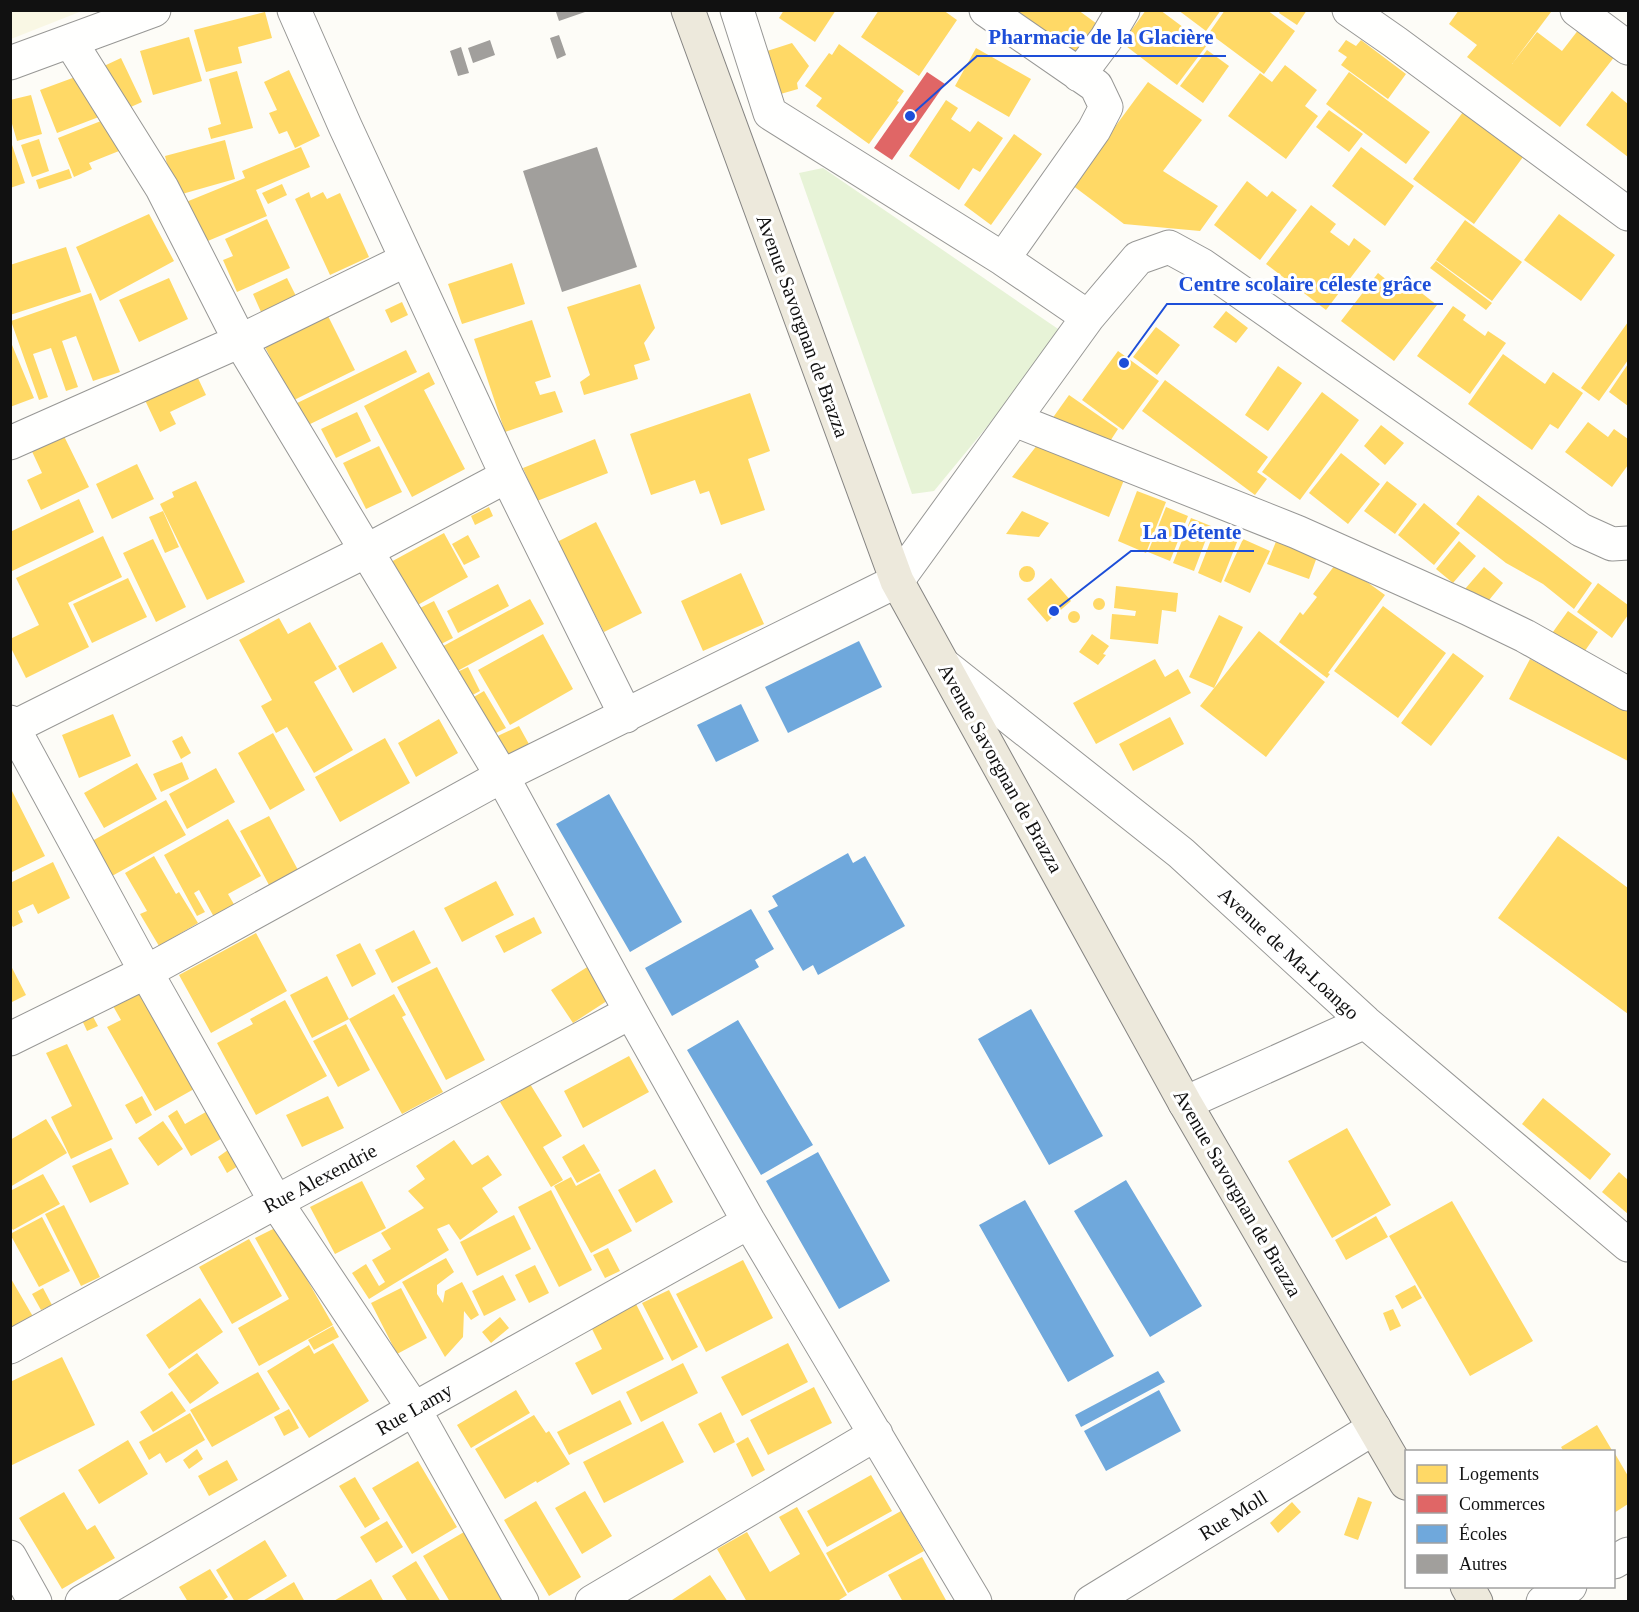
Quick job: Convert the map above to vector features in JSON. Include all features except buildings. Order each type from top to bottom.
[{"type":"main road","name":"Avenue Savorgnan de Brazza","points":[[688,10],[897,582],[1185,1103],[1405,1480]]},
{"type":"main road","points":[[1468,1588],[1476,1602]]},
{"type":"street","points":[[10,63],[154,10]]},
{"type":"street","points":[[294,10],[406,260],[507,476],[626,716]]},
{"type":"street","points":[[737,10],[770,113],[1003,259],[1088,317]]},
{"type":"street","points":[[986,10],[1096,86],[1106,107],[1094,130],[1003,259]]},
{"type":"street","points":[[1079,75],[1124,10]]},
{"type":"street","points":[[1348,10],[1629,213]]},
{"type":"street","points":[[1577,10],[1629,48]]},
{"type":"street","points":[[70,41],[162,188],[240,341],[502,776],[749,1222],[975,1602]]},
{"type":"street","points":[[10,1039],[146,972],[502,776],[897,582],[1088,317],[1138,258],[1169,247],[1202,266],[1581,530],[1612,544],[1629,543]]},
{"type":"street","points":[[10,443],[240,341],[406,260]]},
{"type":"street","points":[[1015,420],[1308,537],[1506,627],[1629,694]]},
{"type":"street","points":[[507,476],[366,551],[12,726],[146,972],[276,1202],[414,1409],[522,1602]]},
{"type":"street","name":"Avenue de Ma-Loango","points":[[945,666],[1181,853],[1365,1022],[1629,1245]]},
{"type":"street","name":"Rue Alexendrie","points":[[10,1347],[631,1012]]},
{"type":"street","points":[[1185,1103],[1365,1022]]},
{"type":"street","name":"Rue Lamy","points":[[82,1602],[414,1409],[749,1222]]},
{"type":"street","name":"Rue Moll","points":[[1091,1602],[1374,1428]]},
{"type":"street","points":[[592,1602],[876,1434]]},
{"type":"street","points":[[1615,1561],[1629,1554]]},
{"type":"street","points":[[10,1557],[35,1602]]},
{"type":"street","points":[[1543,1602],[1568,1588]]},
{"type":"shaded area","points":[[11,10],[82,10],[82,11],[11,39]]},
{"type":"green space","points":[[823,168],[1064,333],[934,491],[912,494],[799,173]]},
{"type":"place","name":"Pharmacie de la Glacière","points":[[910,116]]},
{"type":"place","name":"Centre scolaire céleste grâce","points":[[1124,363]]},
{"type":"place","name":"La Détente","points":[[1054,611]]}]
